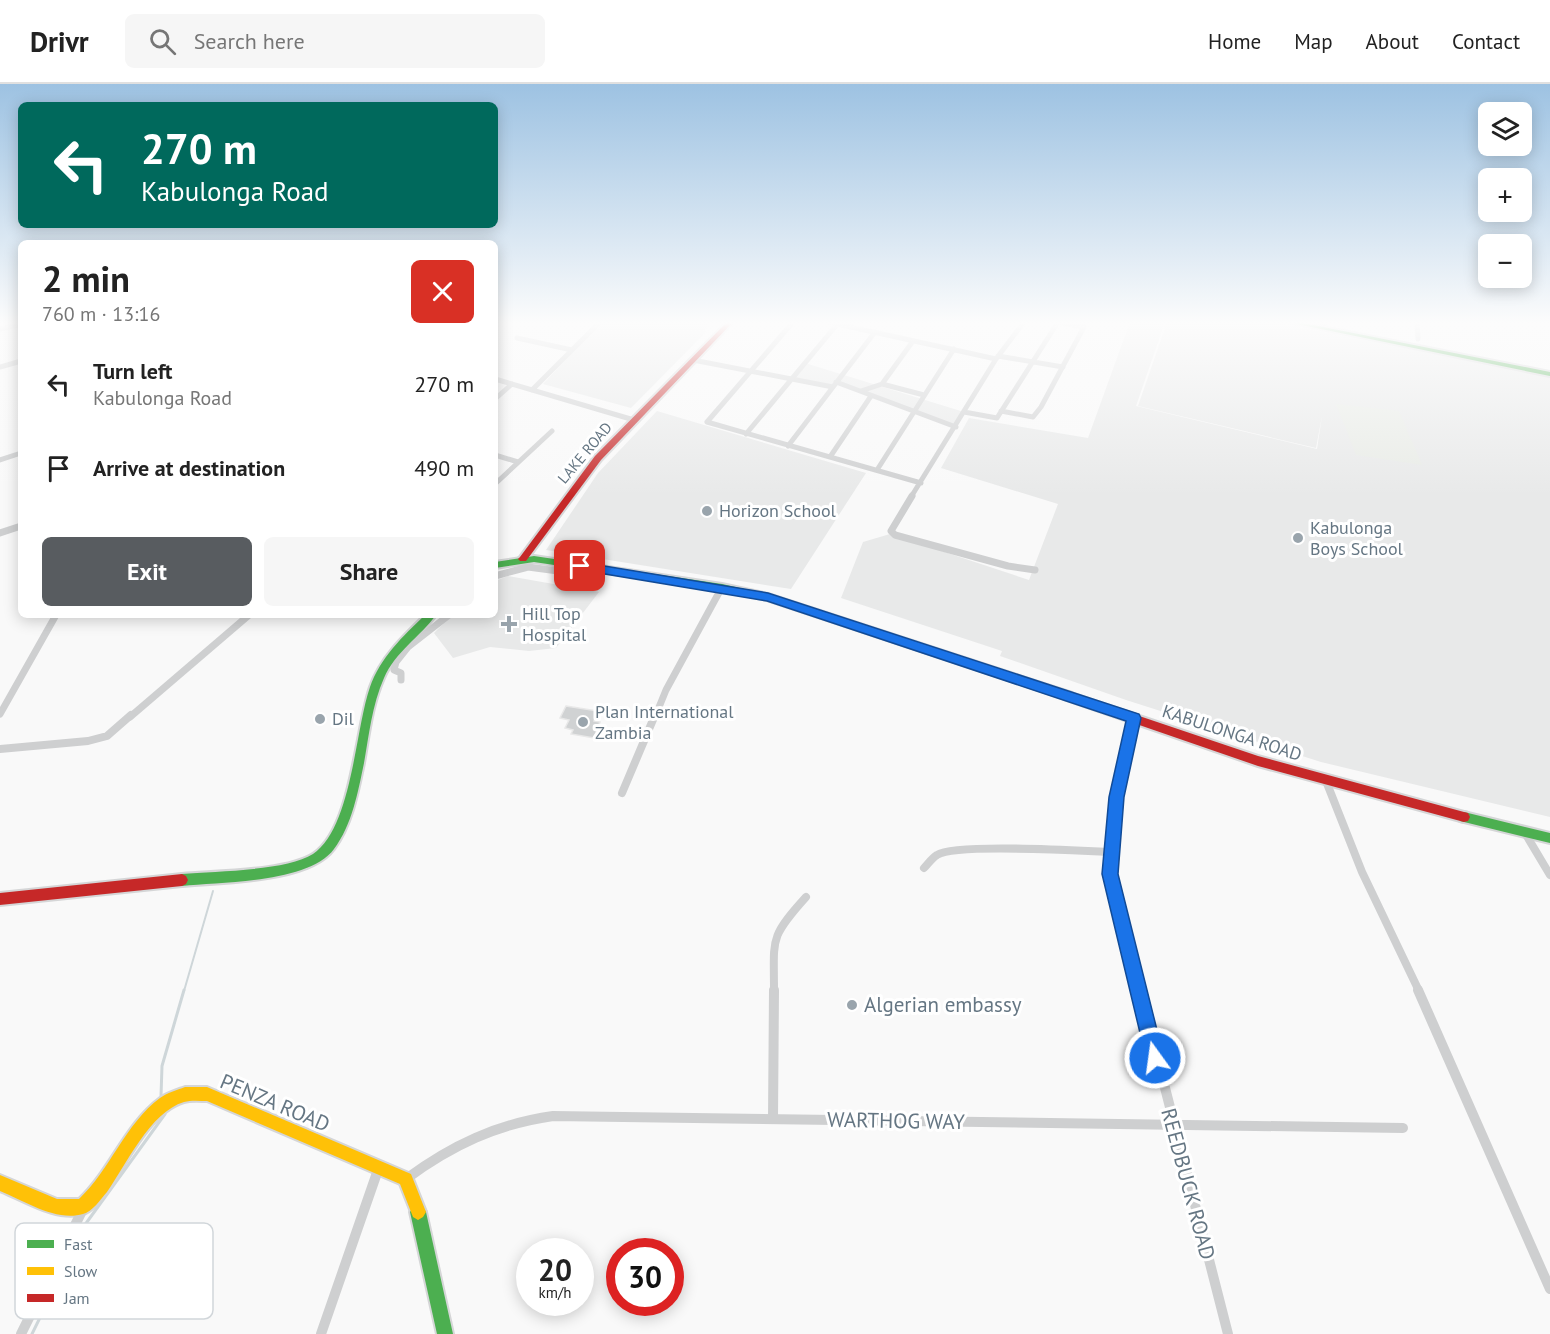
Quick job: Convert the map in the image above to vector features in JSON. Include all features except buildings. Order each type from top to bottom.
[{"type":"main road","name":"LAKE ROAD","points":[[523,560],[580,480],[673,380]]},
{"type":"main road","name":"KABULONGA ROAD","points":[[498,564],[523,560],[722,588],[807,609],[1326,781],[1550,838]]},
{"type":"main road","points":[[0,899],[283,869],[306,863],[322,854],[334,842],[345,813],[370,704],[381,673],[406,639],[428,618]]},
{"type":"main road","name":"PENZA ROAD","points":[[84,1206],[96,1195],[159,1108],[174,1097],[190,1091],[207,1094],[406,1179]]},
{"type":"main road","points":[[406,1179],[422,1224],[445,1334]]},
{"type":"main road","points":[[0,1183],[53,1206],[77,1209],[84,1206]]},
{"type":"street","points":[[500,380],[634,420]]},
{"type":"street","points":[[532,390],[542,380]]},
{"type":"street","points":[[744,380],[707,422],[921,483]]},
{"type":"street","points":[[746,434],[790,380]]},
{"type":"street","points":[[802,380],[834,384],[861,391],[956,427]]},
{"type":"street","points":[[788,446],[837,380]]},
{"type":"street","points":[[882,384],[885,380]]},
{"type":"street","points":[[877,470],[934,380]]},
{"type":"street","points":[[983,380],[892,528],[892,533],[998,563],[1035,570]]},
{"type":"street","points":[[964,412],[996,418],[1021,380]]},
{"type":"street","points":[[1001,411],[1035,416],[1056,380]]},
{"type":"street","points":[[498,396],[512,384]]},
{"type":"street","points":[[861,391],[882,384],[924,395]]},
{"type":"street","points":[[830,457],[871,396]]},
{"type":"street","points":[[498,481],[552,431]]},
{"type":"street","points":[[0,460],[18,454]]},
{"type":"street","points":[[498,456],[518,462]]},
{"type":"street","points":[[0,533],[18,527]]},
{"type":"street","points":[[498,576],[504,576],[518,569],[534,567],[558,571]]},
{"type":"street","points":[[622,793],[666,690],[722,588]]},
{"type":"street","points":[[0,714],[54,618]]},
{"type":"street","points":[[0,749],[88,741],[107,736],[245,618]]},
{"type":"street","points":[[401,680],[401,673],[394,670],[394,664],[419,636],[444,618]]},
{"type":"street","name":"REEDBUCK ROAD","points":[[1134,718],[1116,797],[1110,874],[1115,902],[1227,1334]]},
{"type":"street","points":[[1326,781],[1362,872],[1414,981],[1550,1289]]},
{"type":"street","points":[[1525,833],[1550,875]]},
{"type":"street","points":[[924,868],[938,854],[950,850],[1110,852]]},
{"type":"street","points":[[773,1119],[774,940],[779,927],[806,897]]},
{"type":"street","name":"WARTHOG WAY","points":[[406,1179],[463,1142],[510,1121],[553,1116],[1402,1128]]},
{"type":"street","points":[[321,1334],[379,1167]]},
{"type":"street","points":[[76,1223],[84,1206]]},
{"type":"street","points":[[21,1334],[28,1319]]},
{"type":"shaded area","points":[[546,380],[658,380],[631,408],[543,384]]},
{"type":"shaded area","points":[[799,380],[861,380],[964,412],[956,427],[836,382],[833,387]]},
{"type":"shaded area","name":"Kabulonga Boys School","points":[[1109,380],[1145,380],[1136,406],[1317,449],[1322,416],[1316,448],[1138,406],[1147,380],[1550,380],[1550,817],[1321,762],[1126,700],[1000,656],[1002,651],[841,598],[863,542],[890,534],[1029,580],[1058,504],[941,468],[969,418],[1088,438]]},
{"type":"shaded area","points":[[1336,404],[1399,411],[1422,465],[1356,455]]},
{"type":"shaded area","name":"Horizon School","points":[[657,411],[866,473],[791,589],[546,550],[598,473]]},
{"type":"shaded area","name":"Hill Top Hospital","points":[[508,576],[599,592],[556,648],[529,651],[490,647],[453,658],[434,633],[449,618],[498,618],[498,580]]},
{"type":"waterway","points":[[184,991],[213,891]]},
{"type":"waterway","points":[[161,1096],[162,1066],[184,990]]},
{"type":"waterway","points":[[86,1223],[165,1114]]},
{"type":"waterway","points":[[32,1334],[39,1319]]},
{"type":"traffic: fast","points":[[498,565],[534,559],[722,587],[768,597],[1068,696]]},
{"type":"traffic: fast","points":[[182,880],[287,869],[317,858],[330,846],[340,828],[348,805],[370,705],[379,676],[398,648],[428,618]]},
{"type":"traffic: fast","points":[[1464,817],[1550,838]]},
{"type":"traffic: fast","points":[[418,1212],[445,1334]]},
{"type":"traffic: slow","points":[[0,1183],[57,1207],[82,1207],[110,1175],[150,1116],[167,1102],[185,1094],[207,1094],[406,1179],[418,1212]]},
{"type":"traffic: jam","points":[[523,559],[598,458],[673,380]]},
{"type":"traffic: jam","points":[[1068,696],[1258,761],[1464,817]]},
{"type":"traffic: jam","points":[[0,899],[182,880]]},
{"type":"place","name":"Horizon School","points":[[707,511]]},
{"type":"place","name":"Kabulonga Boys School","points":[[1298,538]]},
{"type":"place","name":"Hill Top Hospital","points":[[509,624]]},
{"type":"place","name":"Dil","points":[[320,719]]},
{"type":"place","name":"Plan International Zambia","points":[[583,722]]},
{"type":"place","name":"Algerian embassy","points":[[852,1005]]},
{"type":"route","points":[[580,566],[768,597],[947,654],[1134,718],[1116,797],[1110,874],[1155,1058]]}]
